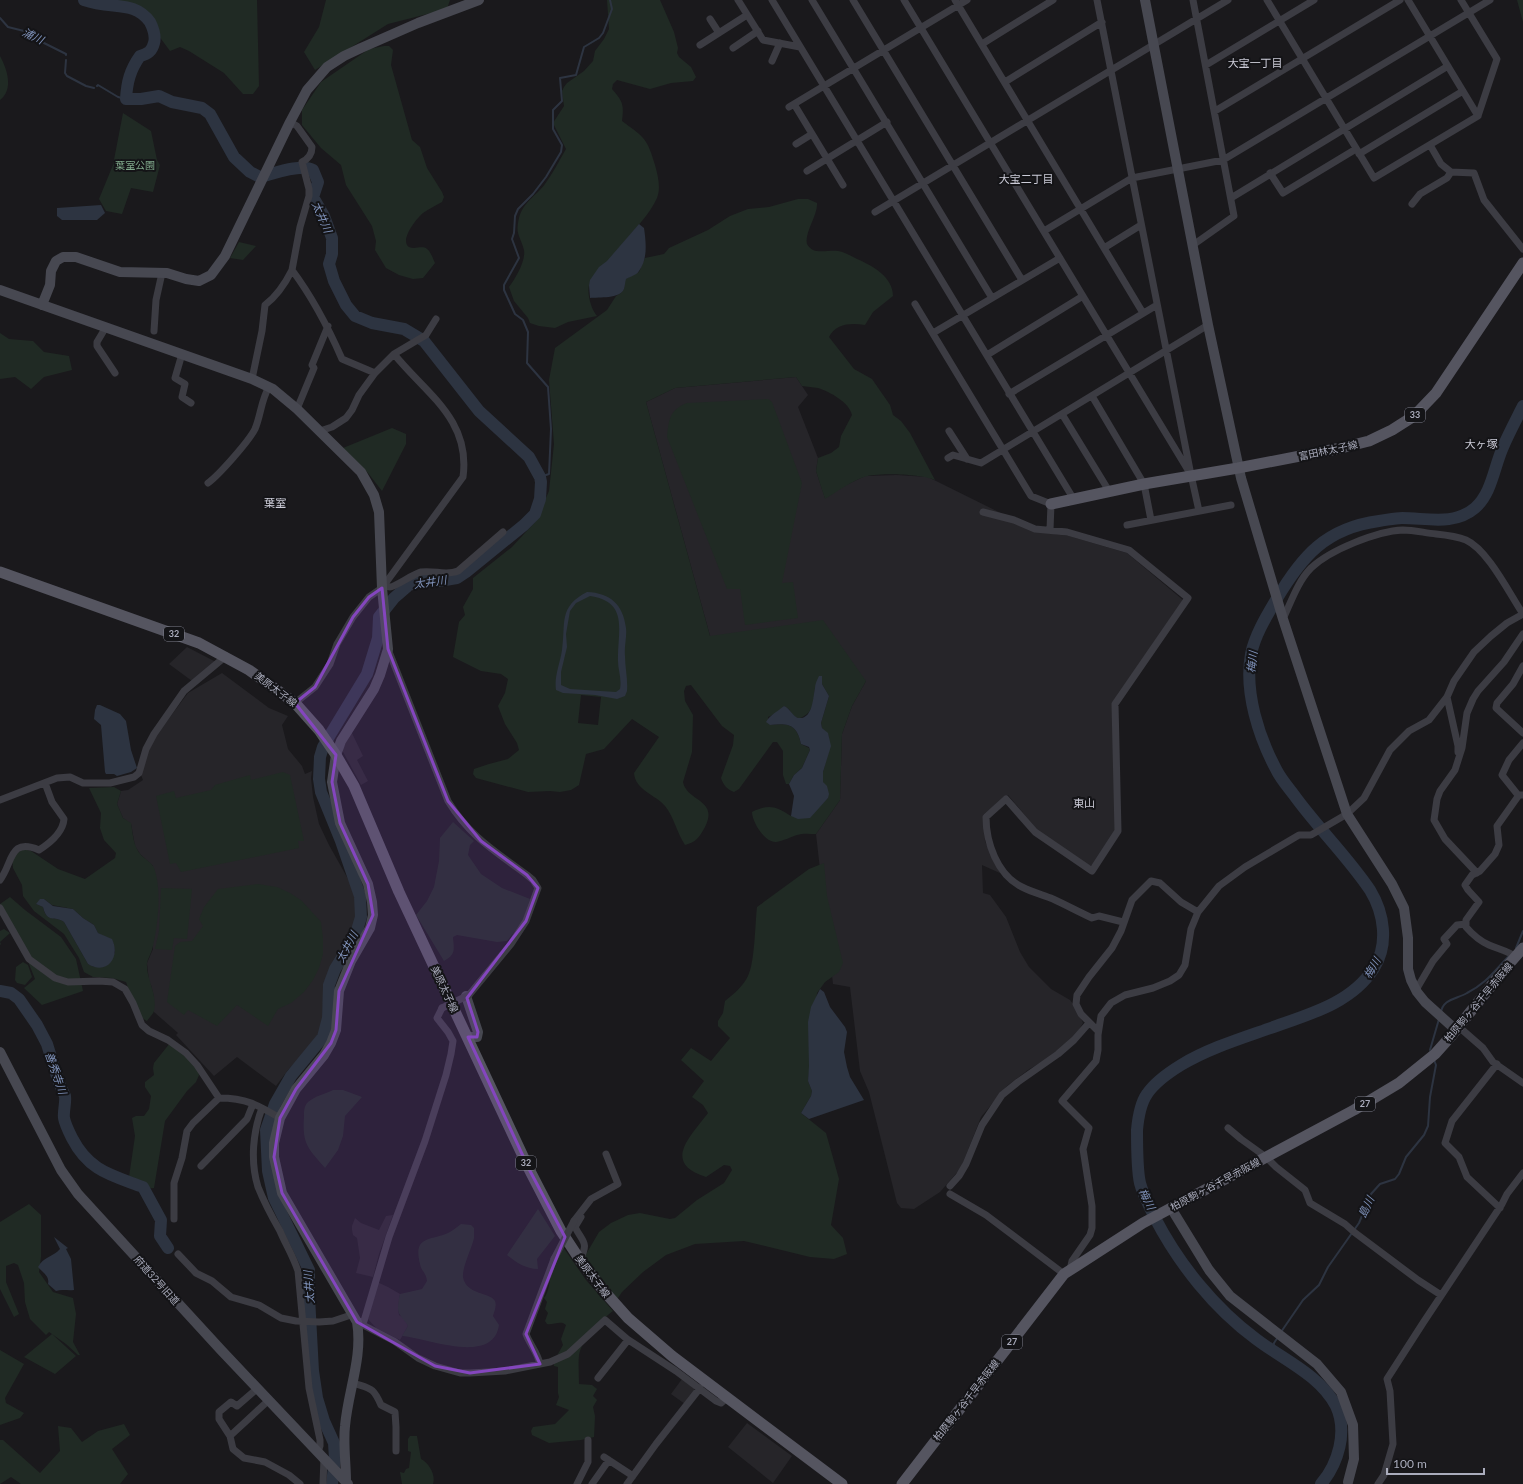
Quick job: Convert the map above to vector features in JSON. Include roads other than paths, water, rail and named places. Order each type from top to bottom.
[{"type":"main road","name":"富田林太子線","points":[[1051,504],[1108,491],[1238,468],[1356,444],[1380,436],[1404,423],[1423,408],[1436,393],[1523,263]]},
{"type":"main road","name":"美原太子線","points":[[0,572],[47,590],[194,641],[226,656],[270,683],[295,703],[323,736],[354,786],[399,892],[533,1176],[561,1231],[580,1260],[603,1290],[628,1318],[672,1356],[842,1484]]},
{"type":"main road","name":"柏原駒ヶ谷千早赤阪線","points":[[902,1484],[1067,1272],[1143,1223],[1387,1091],[1423,1064],[1458,1028],[1520,953]]},
{"type":"street","points":[[42,305],[50,285],[51,271],[56,262],[63,257],[76,257],[120,272],[162,273],[199,281],[211,275],[225,256],[307,90],[327,67],[344,56],[418,23],[479,0]]},
{"type":"street","points":[[738,0],[763,40],[800,47]]},
{"type":"street","points":[[772,0],[1073,498]]},
{"type":"street","points":[[812,0],[992,298]]},
{"type":"street","points":[[853,0],[1022,280]]},
{"type":"street","points":[[904,0],[1107,335],[1190,476]]},
{"type":"street","points":[[843,184],[792,105],[921,28],[957,3],[967,0]]},
{"type":"street","points":[[982,44],[1054,0]]},
{"type":"street","points":[[1097,0],[1190,476],[1199,511]]},
{"type":"street","points":[[1145,0],[1179,169],[1208,325],[1238,468],[1282,614],[1347,814],[1392,884],[1404,908],[1408,938],[1408,970],[1416,990],[1425,1002],[1483,1048],[1493,1062],[1523,1083]]},
{"type":"street","points":[[1193,0],[1234,216],[1193,245]]},
{"type":"street","points":[[875,212],[1228,0]]},
{"type":"street","points":[[1267,0],[1374,178],[1478,116],[1497,59],[1461,0]]},
{"type":"street","points":[[1206,65],[1314,0]]},
{"type":"street","points":[[1215,111],[1400,0]]},
{"type":"street","points":[[1408,0],[1478,116]]},
{"type":"street","points":[[1044,231],[1132,178],[1223,160],[1490,0]]},
{"type":"street","points":[[957,3],[1143,313]]},
{"type":"street","points":[[700,45],[747,15]]},
{"type":"street","points":[[710,18],[719,33]]},
{"type":"street","points":[[1005,82],[1102,22]]},
{"type":"street","points":[[733,48],[758,31]]},
{"type":"street","points":[[772,61],[780,43]]},
{"type":"street","points":[[1231,198],[1448,66]]},
{"type":"street","points":[[1270,173],[1283,193],[1463,91]]},
{"type":"street","points":[[252,379],[262,332],[265,305],[274,298],[287,281],[292,270],[300,227],[309,196],[309,189],[302,162],[307,159],[312,152],[312,147],[297,126],[290,122]]},
{"type":"street","points":[[807,171],[887,122]]},
{"type":"street","points":[[796,144],[812,134]]},
{"type":"street","points":[[1430,145],[1441,164],[1451,172],[1474,174],[1484,200],[1523,249]]},
{"type":"street","points":[[1412,204],[1420,194],[1447,178],[1451,172]]},
{"type":"street","points":[[1104,248],[1141,225]]},
{"type":"street","points":[[933,333],[1060,258]]},
{"type":"street","points":[[292,270],[304,286],[328,326],[342,359],[375,373]]},
{"type":"street","points":[[154,331],[156,300],[162,273]]},
{"type":"street","points":[[0,290],[252,379],[269,387],[297,409],[361,472],[374,495],[378,512],[388,649],[448,802],[461,820],[481,841],[527,875],[533,880],[538,888],[526,921],[511,944],[468,995],[442,1008],[437,1018],[453,1041],[446,1074],[425,1140],[389,1237],[364,1321],[354,1318],[319,1322],[281,1318],[258,1305],[231,1297],[212,1281],[196,1273],[178,1254]]},
{"type":"street","points":[[987,355],[1083,296]]},
{"type":"street","points":[[915,304],[1031,496],[1051,504],[1050,530]]},
{"type":"street","points":[[1010,394],[1157,304]]},
{"type":"street","points":[[320,431],[332,427],[346,418],[352,410],[359,395],[375,373],[394,354],[426,335],[436,319]]},
{"type":"street","points":[[948,458],[953,455],[981,463],[1208,325]]},
{"type":"street","points":[[297,409],[314,368],[312,364],[328,326]]},
{"type":"street","points":[[106,327],[97,342],[97,346],[115,374]]},
{"type":"street","points":[[182,354],[175,378],[185,384],[182,397],[191,403]]},
{"type":"street","points":[[295,703],[315,687],[330,664],[337,644],[353,617],[368,597],[383,588],[458,486],[463,477],[464,469],[460,441],[453,422],[446,410],[394,354]]},
{"type":"street","points":[[208,483],[234,456],[254,429],[262,403],[269,387]]},
{"type":"street","points":[[1092,396],[1144,484],[1151,520]]},
{"type":"street","points":[[1062,414],[1108,491]]},
{"type":"street","points":[[949,431],[967,459]]},
{"type":"street","points":[[1127,525],[1231,505]]},
{"type":"street","points":[[984,512],[1014,520],[1035,529],[1067,532],[1129,550],[1188,598],[1115,704],[1118,831],[1092,871],[1035,832],[1006,800],[986,816],[986,828],[991,847],[997,861],[1007,876],[1020,886],[1053,899],[1092,918],[1099,916],[1123,922]]},
{"type":"street","points":[[950,1194],[986,1215],[1067,1272],[1072,1261],[1090,1235],[1092,1228],[1092,1206],[1083,1149],[1089,1128],[1062,1101],[1096,1061],[1098,1050],[1098,1031],[1101,1016],[1111,1003],[1125,995],[1153,988],[1170,981],[1179,975],[1185,965],[1191,929],[1198,912],[1219,886],[1245,867],[1299,835],[1310,835],[1347,814],[1364,798],[1390,750],[1409,731],[1428,720],[1447,697],[1454,681],[1474,652],[1502,627],[1523,614],[1491,564],[1478,549],[1466,540],[1446,535],[1404,530],[1388,532],[1337,550],[1311,568],[1282,614]]},
{"type":"street","points":[[383,588],[395,586],[406,578],[420,572],[431,571],[452,574],[458,571],[503,532]]},
{"type":"street","points":[[1477,873],[1445,839],[1434,820],[1437,799],[1440,791],[1454,770],[1458,760],[1462,748],[1467,713],[1472,699],[1504,662],[1523,634]]},
{"type":"street","points":[[345,1481],[345,1427],[359,1339],[354,1318],[282,1193],[274,1157],[274,1143],[279,1117],[296,1089],[324,1055],[331,1043],[336,1030],[339,990],[349,967],[370,928],[373,915],[368,884],[340,823],[332,782],[334,752],[374,689],[388,649]]},
{"type":"street","points":[[0,800],[57,778],[70,777],[83,783],[110,783],[134,777],[139,773],[146,749],[151,739],[184,691],[226,656]]},
{"type":"street","points":[[1523,666],[1513,684],[1497,703],[1496,708],[1523,733]]},
{"type":"street","points":[[1447,697],[1458,746],[1458,760]]},
{"type":"street","points":[[1520,953],[1510,952],[1488,944],[1471,933],[1466,927],[1466,920],[1479,902],[1465,885],[1472,875],[1477,873],[1495,854],[1499,845],[1497,826],[1521,795],[1502,775],[1502,771],[1508,760],[1523,743]]},
{"type":"street","points":[[0,880],[16,850],[22,846],[27,846],[39,850],[59,833],[62,828],[64,819],[52,802],[45,783]]},
{"type":"street","points":[[1098,1031],[1081,1014],[1076,1004],[1077,996],[1089,976],[1112,948],[1132,900],[1151,881],[1160,883],[1181,902],[1198,912]]},
{"type":"street","points":[[0,908],[29,959],[55,978],[68,982],[113,982],[125,989],[133,1003],[142,1025],[149,1031],[168,1040],[186,1053],[197,1065],[219,1098]]},
{"type":"street","points":[[1416,990],[1432,961],[1447,944],[1444,939],[1456,925],[1466,924]]},
{"type":"street","points":[[468,995],[478,1032],[477,1037],[468,1037]]},
{"type":"street","points":[[950,1186],[959,1176],[966,1164],[982,1125],[1002,1095],[1058,1054],[1074,1040],[1089,1023]]},
{"type":"street","name":"府道32号旧道","points":[[0,1052],[61,1170],[78,1194],[345,1481]]},
{"type":"street","points":[[1497,1064],[1452,1120],[1444,1143],[1459,1157],[1467,1177],[1500,1208]]},
{"type":"street","points":[[174,1219],[174,1183],[182,1158],[187,1131],[193,1123],[219,1098],[236,1098],[253,1104],[279,1117]]},
{"type":"street","points":[[201,1166],[247,1119],[253,1104]]},
{"type":"street","points":[[262,1108],[254,1145],[255,1172],[258,1186],[268,1210],[294,1257],[298,1270],[309,1388],[323,1457],[323,1484]]},
{"type":"street","points":[[1228,1128],[1266,1157],[1305,1190],[1310,1203],[1345,1224],[1418,1280],[1442,1295]]},
{"type":"street","points":[[540,1364],[538,1355],[529,1342],[526,1334],[554,1259],[574,1221],[591,1199],[618,1184],[606,1154]]},
{"type":"street","points":[[1378,1484],[1384,1475],[1393,1444],[1390,1391],[1387,1379],[1500,1208],[1506,1194],[1523,1173]]},
{"type":"street","points":[[580,1260],[586,1248],[575,1228],[588,1207],[587,1204]]},
{"type":"street","points":[[1169,1209],[1209,1270],[1230,1296],[1317,1364],[1341,1392],[1353,1425],[1354,1459],[1348,1482]]},
{"type":"street","points":[[354,1318],[394,1341],[418,1358],[435,1366],[460,1373],[505,1371],[550,1362],[568,1354],[605,1320],[628,1340],[721,1403],[727,1398]]},
{"type":"street","points":[[598,1378],[628,1340]]},
{"type":"street","points":[[353,1383],[372,1390],[376,1393],[381,1405],[395,1412],[396,1451]]},
{"type":"street","points":[[258,1388],[237,1406],[231,1402],[219,1412],[218,1420],[230,1436],[233,1449],[244,1458],[265,1462],[289,1475],[300,1484]]},
{"type":"street","points":[[627,1484],[700,1388]]},
{"type":"street","points":[[230,1436],[269,1400]]},
{"type":"street","points":[[577,1484],[588,1462],[588,1440]]},
{"type":"street","points":[[592,1484],[606,1458],[633,1476]]},
{"type":"water","points":[[101,205],[105,213],[97,220],[62,220],[57,216],[57,208]]},
{"type":"water","points":[[639,224],[644,228],[646,245],[644,261],[639,271],[635,275],[626,279],[622,292],[609,297],[590,298],[590,280],[599,267],[607,261]]},
{"type":"water","points":[[587,592],[602,595],[614,601],[622,612],[626,628],[625,653],[627,691],[625,696],[617,699],[595,695],[563,693],[556,690],[556,680],[562,650],[565,616],[571,604]],"holes":[[[590,596],[603,599],[611,605],[619,620],[618,661],[621,682],[620,689],[616,692],[570,689],[561,685],[561,672],[567,647],[566,634],[570,611],[576,603]]]},
{"type":"water","points":[[819,676],[822,676],[822,684],[829,696],[821,723],[822,728],[828,733],[831,746],[823,772],[823,782],[827,786],[829,794],[828,798],[810,818],[798,819],[791,816],[794,796],[789,784],[794,775],[802,768],[810,750],[809,747],[801,744],[797,732],[791,726],[782,724],[770,725],[766,722],[772,715],[784,706],[798,718],[803,718],[807,715],[813,702],[815,685]]},
{"type":"water","points":[[97,705],[120,714],[126,721],[131,750],[137,768],[131,772],[117,776],[114,774],[106,774],[101,725],[94,719]]},
{"type":"water","points":[[40,899],[44,899],[53,906],[73,909],[94,925],[98,933],[112,939],[115,952],[110,963],[101,968],[88,964],[64,922],[47,916],[43,907],[36,904]]},
{"type":"water","points":[[820,989],[824,992],[830,1007],[847,1032],[844,1052],[847,1067],[850,1077],[864,1100],[809,1119],[801,1113],[811,1096],[812,1091],[808,1081],[808,1022],[811,1007]]},
{"type":"water","points":[[54,1237],[68,1248],[66,1249],[71,1259],[74,1290],[56,1291],[48,1284],[47,1276],[38,1267],[45,1259],[60,1249]]},
{"type":"waterway","name":"太井川","points":[[84,0],[104,5],[130,8],[144,15],[150,22],[155,40],[149,52],[140,56],[131,71],[126,99],[141,99],[159,96],[172,102],[202,108],[210,114],[234,157],[250,172],[260,177],[294,168],[308,168],[313,170],[318,182],[313,197],[324,216],[332,238],[332,254],[329,264],[334,281],[346,305],[355,316],[372,323],[404,329],[424,341],[479,411],[529,457],[540,477],[541,482],[540,499],[535,514],[524,525],[466,572],[457,578],[439,581],[423,581],[409,585],[394,598],[379,617],[378,638],[367,674],[323,747],[320,757],[319,779],[321,792],[341,841],[360,896],[361,917],[355,937],[335,969],[329,985],[328,1018],[323,1037],[291,1076],[275,1104],[266,1130],[268,1171],[274,1198],[309,1270],[313,1371],[317,1398],[324,1421],[334,1443],[335,1459],[332,1484]]},
{"type":"waterway","points":[[540,477],[549,474],[551,429],[548,387],[527,363],[528,332],[523,320],[515,314],[504,290],[504,285],[519,258],[512,239],[514,233],[515,216],[518,209],[533,194],[546,177],[561,152],[562,145],[553,129],[553,110],[562,101],[560,78],[576,75],[584,47],[599,38],[603,33],[612,9],[610,0]]},
{"type":"waterway","name":"浦川","points":[[0,18],[8,27],[28,32],[38,40],[66,55]]},
{"type":"waterway","name":"浦川","points":[[66,60],[65,73],[67,76],[86,86],[94,88]]},
{"type":"waterway","name":"浦川","points":[[97,86],[98,85],[118,97],[126,99]]},
{"type":"waterway","name":"梅川","points":[[1321,1484],[1332,1467],[1341,1437],[1341,1426],[1336,1406],[1329,1395],[1311,1376],[1256,1339],[1226,1313],[1199,1284],[1175,1252],[1155,1218],[1140,1183],[1137,1149],[1139,1116],[1143,1102],[1150,1090],[1162,1078],[1176,1068],[1216,1048],[1306,1016],[1332,1004],[1355,989],[1374,968],[1379,959],[1382,949],[1383,929],[1379,909],[1375,899],[1361,878],[1312,819],[1285,783],[1270,758],[1264,744],[1251,699],[1249,669],[1251,654],[1258,633],[1286,584],[1306,558],[1330,537],[1344,530],[1379,521],[1399,518],[1431,520],[1449,519],[1467,514],[1475,508],[1481,502],[1489,487],[1503,447],[1523,406]]},
{"type":"waterway","name":"島川","points":[[1516,948],[1523,931]]},
{"type":"waterway","name":"島川","points":[[1441,1013],[1442,1008],[1447,1002],[1480,985],[1509,956]]},
{"type":"waterway","name":"善秀寺川","points":[[0,991],[11,993],[19,999],[37,1025],[47,1044],[59,1083],[65,1096],[65,1123],[79,1149],[93,1165],[111,1175],[143,1187],[161,1220],[160,1236],[168,1248]]},
{"type":"waterway","name":"島川","points":[[1430,1050],[1439,1019]]},
{"type":"waterway","name":"島川","points":[[1281,1332],[1303,1300],[1319,1285],[1328,1267],[1359,1223],[1371,1194],[1380,1184],[1395,1179],[1399,1174],[1406,1157],[1424,1135],[1428,1126],[1430,1097],[1436,1065],[1434,1060]]},
{"type":"waterway","name":"島川","points":[[1273,1351],[1274,1343],[1278,1337]]},
{"type":"district","name":"大宝一丁目","points":[[1255,63]]},
{"type":"district","name":"大宝二丁目","points":[[1026,179]]},
{"type":"district","name":"大ヶ塚","points":[[1481,444]]},
{"type":"district","name":"葉室","points":[[275,503]]},
{"type":"district","name":"東山","points":[[1084,803]]},
{"type":"park label","name":"葉室公園","points":[[135,165]]}]
